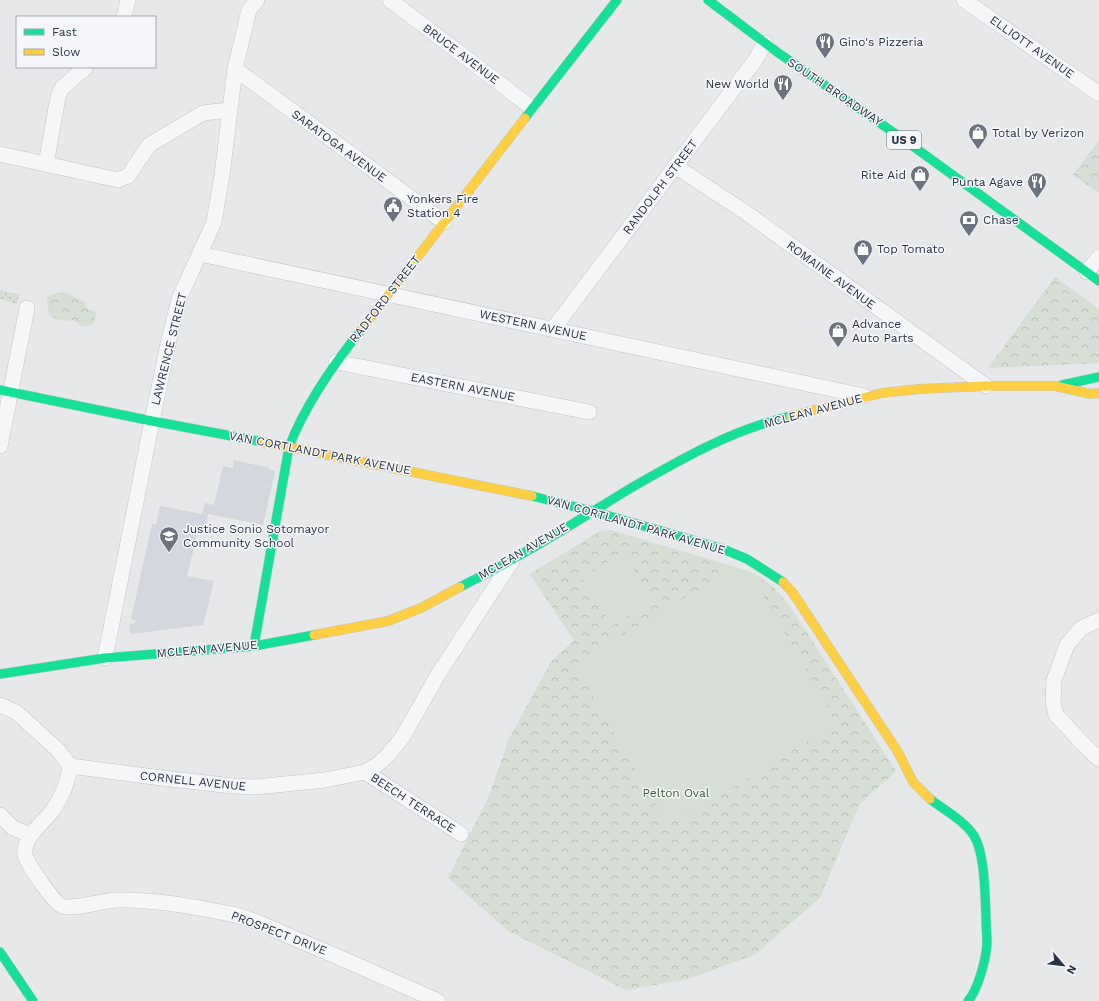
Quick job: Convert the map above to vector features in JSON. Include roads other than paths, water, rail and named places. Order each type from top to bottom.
[{"type":"street","points":[[124,16],[128,0]]},
{"type":"street","name":"LAWRENCE STREET","points":[[105,658],[152,421],[179,299],[214,222],[222,175],[235,69],[249,10],[257,0]]},
{"type":"street","name":"BRUCE AVENUE","points":[[390,0],[532,108]]},
{"type":"street","name":"RADFORD STREET","points":[[254,646],[289,447],[296,429],[336,362],[617,0]]},
{"type":"street","name":"SOUTH BROADWAY","points":[[708,0],[765,43],[903,139],[1093,276]]},
{"type":"street","name":"ELLIOTT AVENUE","points":[[964,0],[1099,94]]},
{"type":"street","name":"RANDOLPH STREET","points":[[553,329],[756,59],[765,43]]},
{"type":"street","points":[[46,164],[58,97],[62,88],[85,68]]},
{"type":"street","name":"SARATOGA AVENUE","points":[[235,69],[444,222]]},
{"type":"street","points":[[0,154],[118,180],[128,176],[149,145],[203,113],[229,110]]},
{"type":"street","name":"ROMAINE AVENUE","points":[[675,166],[745,212],[986,386]]},
{"type":"street","name":"WESTERN AVENUE","points":[[200,254],[867,397]]},
{"type":"street","points":[[1093,276],[1099,257]]},
{"type":"street","points":[[0,446],[6,391],[27,308]]},
{"type":"street","name":"EASTERN AVENUE","points":[[336,362],[589,412]]},
{"type":"street","name":"MCLEAN AVENUE","points":[[0,674],[105,658],[254,646],[359,628],[388,621],[421,608],[512,560],[592,511],[687,456],[731,435],[770,421],[882,393],[919,389],[986,386],[1055,386],[1099,377]]},
{"type":"street","name":"MCLEAN AVENUE","points":[[1055,386],[1091,394],[1099,393]]},
{"type":"street","name":"VAN CORTLANDT PARK AVENUE","points":[[6,391],[513,491],[592,511],[723,549],[747,559],[782,580],[793,593],[898,752],[914,782],[927,797],[963,824],[974,835],[980,846],[985,883],[988,945],[980,976],[973,995],[968,1001]]},
{"type":"street","name":"CORNELL AVENUE","points":[[70,766],[162,778],[256,787],[325,780],[365,772],[377,765],[388,755],[402,738],[439,673],[512,560]]},
{"type":"street","points":[[1096,622],[1081,628],[1067,645],[1054,680],[1053,701],[1056,715],[1099,759]]},
{"type":"street","points":[[0,705],[16,712],[58,750],[70,766]]},
{"type":"street","name":"PROSPECT DRIVE","points":[[70,766],[68,779],[62,794],[53,810],[32,835],[26,845],[25,854],[27,863],[60,905],[68,907],[115,900],[149,901],[229,913],[264,925],[438,1001]]},
{"type":"street","name":"BEECH TERRACE","points":[[365,772],[461,834]]},
{"type":"street","points":[[0,814],[13,828],[32,835]]},
{"type":"street","points":[[1,957],[33,1001]]},
{"type":"place","name":"Gino's Pizzeria","points":[[825,59]]},
{"type":"place","name":"New World","points":[[783,101]]},
{"type":"place","name":"Total by Verizon","points":[[978,150]]},
{"type":"place","name":"Rite Aid","points":[[920,192]]},
{"type":"place","name":"Punta Agave","points":[[1037,199]]},
{"type":"place","name":"Yonkers Fire Station 4","points":[[393,223]]},
{"type":"place","name":"Chase","points":[[969,237]]},
{"type":"place","name":"Top Tomato","points":[[863,266]]},
{"type":"place","name":"Advance Auto Parts","points":[[838,348]]},
{"type":"place","name":"Justice Sonio Sotomayor Community School","points":[[169,553]]},
{"type":"park label","name":"Pelton Oval","points":[[676,793]]}]
